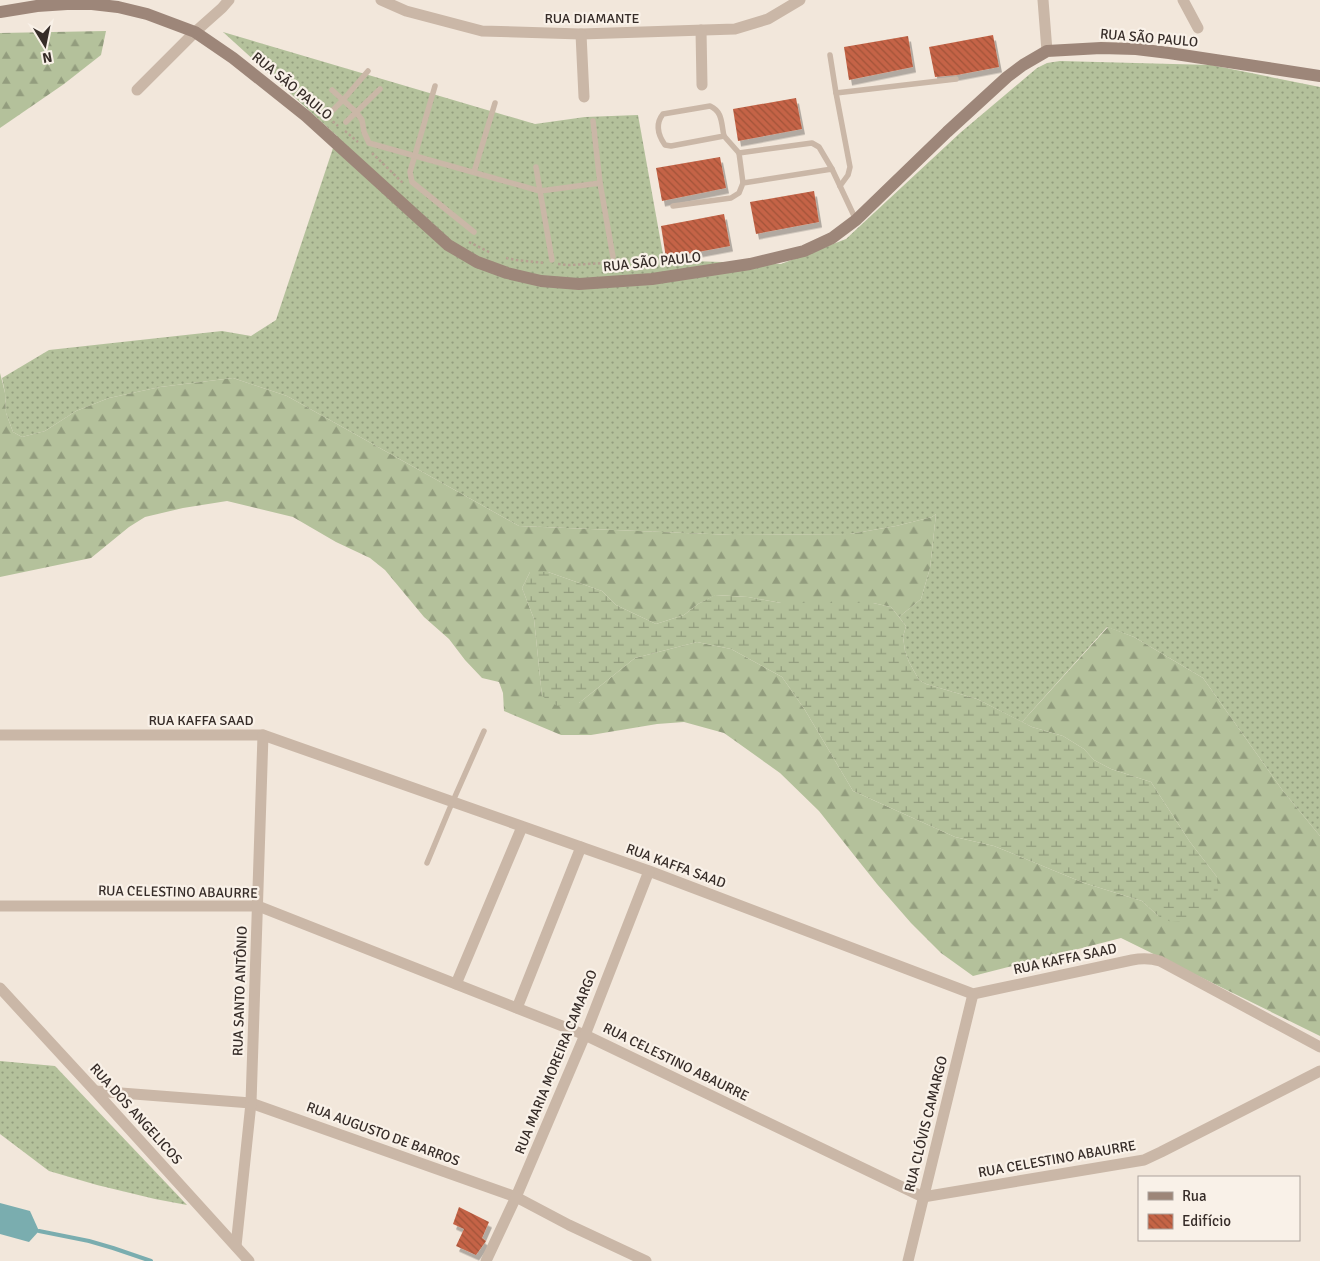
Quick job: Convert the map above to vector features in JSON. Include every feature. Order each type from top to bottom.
[{"type":"street","points":[[137,90],[230,0]]},
{"type":"street","name":"RUA DIAMANTE","points":[[381,0],[406,11],[482,31],[581,34],[736,29],[768,19],[800,0]]},
{"type":"street","points":[[1043,0],[1047,51]]},
{"type":"street","points":[[1183,0],[1198,28]]},
{"type":"street","name":"RUA SÃO PAULO","points":[[0,12],[37,6],[92,4],[118,7],[147,14],[195,32],[233,58],[306,116],[448,245],[477,262],[507,273],[541,281],[579,284],[652,279],[750,264],[804,251],[832,238],[856,220],[1007,77],[1047,51],[1101,48],[1136,49],[1320,76]]},
{"type":"street","points":[[701,30],[702,85]]},
{"type":"street","points":[[581,34],[584,97]]},
{"type":"street","name":"RUA KAFFA SAAD","points":[[0,736],[262,735],[649,871],[973,994],[1132,960],[1152,959],[1160,961],[1320,1047]]},
{"type":"street","name":"RUA SANTO ANTÔNIO","points":[[236,1246],[251,1103],[262,735]]},
{"type":"street","points":[[456,984],[522,827]]},
{"type":"street","points":[[517,1008],[580,847]]},
{"type":"street","name":"RUA MARIA MOREIRA CAMARGO","points":[[486,1261],[516,1197],[585,1035],[649,871]]},
{"type":"street","name":"RUA CELESTINO ABAURRE","points":[[0,906],[258,906],[585,1035],[924,1197],[1144,1160],[1320,1071]]},
{"type":"street","name":"RUA DOS ANGELICOS","points":[[0,988],[249,1261]]},
{"type":"street","name":"RUA CLÓVIS CAMARGO","points":[[908,1261],[973,994]]},
{"type":"street","name":"RUA AUGUSTO DE BARROS","points":[[95,1090],[251,1103],[516,1197],[569,1225],[646,1261]]},
{"type":"lane","points":[[830,55],[850,167],[848,175],[840,186]]},
{"type":"lane","points":[[333,110],[368,70]]},
{"type":"lane","points":[[836,93],[956,79]]},
{"type":"lane","points":[[436,86],[410,172],[412,182],[474,232]]},
{"type":"lane","points":[[346,122],[380,89]]},
{"type":"lane","points":[[332,90],[362,120],[364,132],[370,143],[540,191],[600,183]]},
{"type":"lane","points":[[474,172],[495,103]]},
{"type":"lane","points":[[673,206],[731,198],[739,193],[743,183],[739,153],[724,136],[717,109],[710,106],[663,114],[658,120],[658,127],[665,145],[671,146],[724,136]]},
{"type":"lane","points":[[593,121],[600,183],[613,261]]},
{"type":"lane","points":[[739,153],[812,143],[819,147],[856,220]]},
{"type":"lane","points":[[536,167],[552,260]]},
{"type":"lane","points":[[743,183],[832,170]]},
{"type":"lane","points":[[427,863],[484,731]]},
{"type":"path","points":[[300,98],[308,100],[319,109]]},
{"type":"path","points":[[324,113],[336,125],[364,146]]},
{"type":"path","points":[[369,151],[409,189]]},
{"type":"path","points":[[465,239],[496,255]]},
{"type":"path","points":[[500,256],[516,260],[569,265],[644,260],[653,263]]},
{"type":"green space","points":[[106,31],[101,55],[64,84],[0,128],[0,33]]},
{"type":"green space","points":[[223,32],[535,124],[585,117],[638,115],[664,260],[781,264],[846,239],[960,133],[1037,68],[1047,63],[1060,61],[1211,65],[1320,87],[1320,836],[1283,791],[1203,678],[1134,637],[1107,627],[1022,722],[977,699],[926,684],[919,680],[905,651],[903,637],[906,626],[899,617],[921,599],[930,568],[936,514],[932,517],[896,526],[850,534],[733,535],[519,526],[287,396],[233,378],[160,387],[109,398],[76,411],[45,431],[22,437],[13,432],[6,413],[2,378],[49,350],[222,331],[251,336],[276,320],[337,136]]},
{"type":"green space","points":[[0,373],[5,393],[6,413],[13,432],[22,437],[45,431],[76,411],[109,398],[160,387],[233,378],[287,396],[519,526],[733,535],[850,534],[896,526],[932,517],[936,514],[930,568],[921,599],[899,617],[891,607],[873,603],[781,603],[748,597],[716,595],[698,604],[684,615],[656,624],[616,605],[602,591],[548,572],[530,572],[522,588],[534,619],[542,696],[579,703],[635,658],[697,642],[731,649],[782,677],[805,710],[853,791],[955,837],[994,846],[1084,883],[1142,901],[1158,916],[1217,877],[1190,842],[1151,782],[1111,769],[1094,760],[1084,749],[1063,736],[1032,727],[1022,722],[1108,627],[1134,637],[1203,678],[1283,791],[1320,836],[1320,1036],[1121,938],[973,976],[941,953],[911,923],[877,884],[819,811],[780,773],[724,733],[684,722],[657,724],[591,735],[561,735],[504,711],[503,693],[499,682],[482,678],[449,639],[424,617],[385,570],[370,558],[336,542],[293,517],[227,501],[183,508],[145,517],[129,527],[91,558],[0,577]]},
{"type":"green space","points":[[530,572],[548,572],[602,591],[616,605],[656,624],[684,615],[698,604],[715,595],[748,597],[781,603],[873,603],[891,607],[906,626],[903,637],[905,651],[919,680],[926,684],[977,699],[1032,727],[1063,736],[1084,749],[1094,760],[1111,769],[1151,782],[1190,842],[1217,877],[1218,893],[1209,907],[1190,920],[1171,922],[1158,916],[1142,901],[1084,883],[994,846],[955,837],[853,791],[805,710],[782,677],[731,649],[697,642],[635,658],[579,703],[557,706],[542,696],[534,619],[522,588]]},
{"type":"green space","points":[[0,1061],[55,1066],[187,1205],[97,1185],[49,1171],[0,1134]]},
{"type":"water","points":[[0,1203],[30,1211],[39,1231],[29,1242],[0,1234]]},
{"type":"building","points":[[993,35],[999,67],[935,77],[929,47]]},
{"type":"building","points":[[908,36],[913,67],[849,80],[844,47]]},
{"type":"building","points":[[796,98],[802,129],[738,141],[733,109]]},
{"type":"building","points":[[720,157],[726,188],[662,201],[656,168]]},
{"type":"building","points":[[814,191],[819,222],[756,234],[750,202]]},
{"type":"building","points":[[724,214],[730,246],[666,258],[661,226]]},
{"type":"building","points":[[459,1207],[489,1222],[482,1238],[486,1241],[476,1255],[456,1246],[464,1229],[453,1224]]},
{"type":"waterway","points":[[39,1231],[89,1241],[151,1261]]}]
